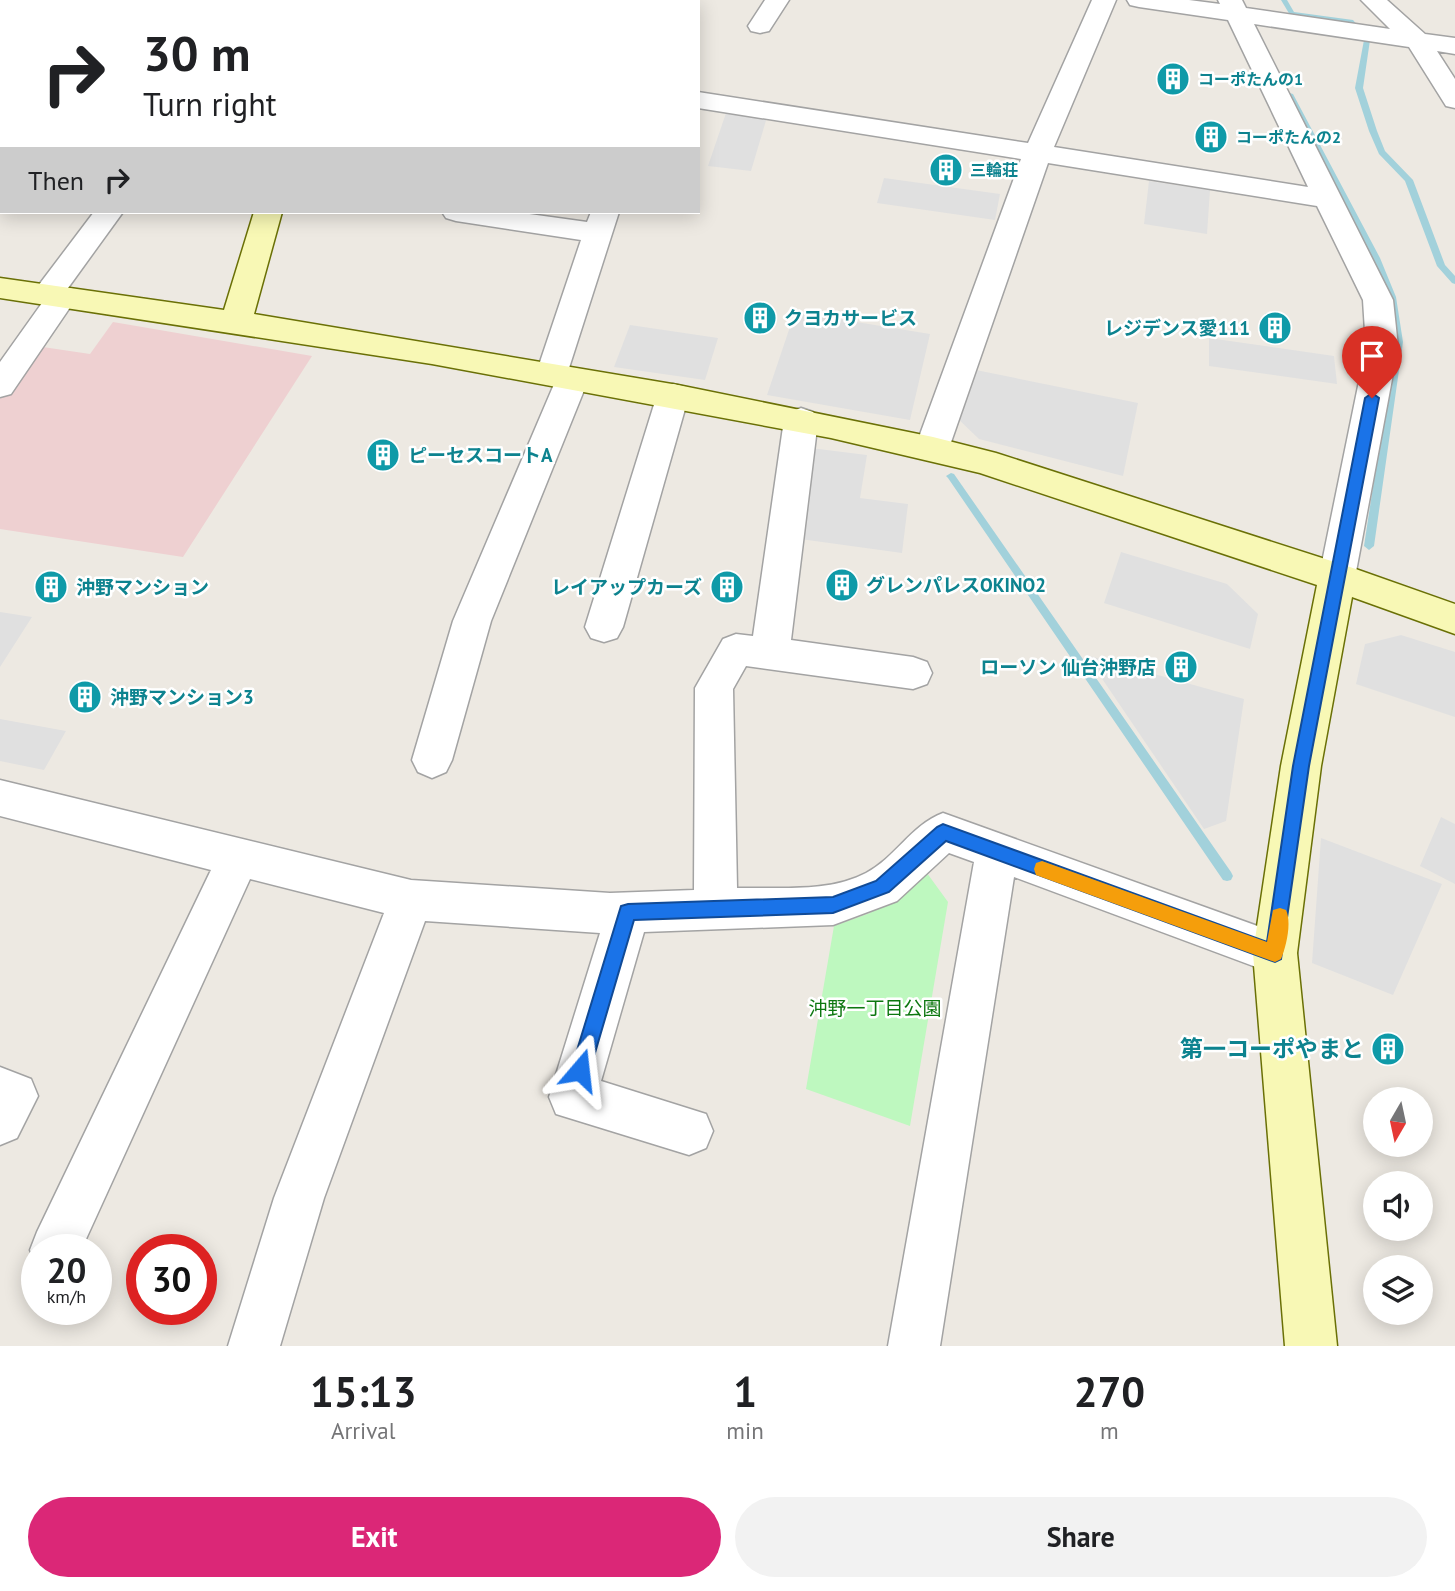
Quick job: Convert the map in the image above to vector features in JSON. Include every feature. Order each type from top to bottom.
[{"type":"street","points":[[760,26],[778,0]]},
{"type":"street","points":[[932,448],[1037,154],[1104,0]]},
{"type":"street","points":[[1139,0],[1243,12],[1455,46]]},
{"type":"street","points":[[1373,0],[1418,41],[1455,100]]},
{"type":"street","points":[[1243,12],[1378,299],[1382,347],[1301,766],[1275,953],[1311,1346]]},
{"type":"street","points":[[700,100],[1330,199]]},
{"type":"street","points":[[0,386],[108,214]]},
{"type":"street","points":[[236,319],[267,214]]},
{"type":"street","points":[[485,214],[601,222],[555,365],[561,375]]},
{"type":"street","points":[[0,288],[236,319],[673,395],[932,448],[984,462],[1337,577],[1455,620]]},
{"type":"street","points":[[432,760],[472,621],[561,375]]},
{"type":"street","points":[[604,627],[673,395]]},
{"type":"street","points":[[770,653],[801,420]]},
{"type":"street","points":[[716,909],[714,688],[736,650],[913,673]]},
{"type":"street","points":[[0,798],[411,900],[628,912],[833,905],[883,887],[943,832],[1275,953]]},
{"type":"street","points":[[914,1346],[997,852]]},
{"type":"street","points":[[62,1234],[239,857]]},
{"type":"street","points":[[254,1346],[299,1198],[411,900]]},
{"type":"street","points":[[628,912],[573,1097],[689,1131]]},
{"type":"street","points":[[0,1091],[14,1096],[0,1121]]},
{"type":"shaded area","points":[[726,113],[767,117],[751,171],[708,166]]},
{"type":"shaded area","points":[[884,178],[1000,194],[995,220],[877,203]]},
{"type":"shaded area","points":[[1149,181],[1210,190],[1207,234],[1144,224]]},
{"type":"shaded area","points":[[795,312],[930,334],[910,420],[767,395]]},
{"type":"shaded area","points":[[113,322],[312,356],[183,557],[0,529],[0,399],[36,346],[90,354]]},
{"type":"shaded area","points":[[630,325],[718,338],[705,380],[614,367]]},
{"type":"shaded area","points":[[1209,338],[1334,356],[1337,384],[1209,366]]},
{"type":"shaded area","points":[[971,369],[1138,403],[1123,476],[979,439],[955,416]]},
{"type":"shaded area","points":[[811,448],[867,455],[860,498],[908,504],[902,553],[793,538]]},
{"type":"shaded area","points":[[1121,552],[1227,584],[1258,614],[1250,649],[1104,603]]},
{"type":"shaded area","points":[[0,612],[32,617],[0,667]]},
{"type":"shaded area","points":[[1401,635],[1455,652],[1455,717],[1356,684],[1365,644]]},
{"type":"shaded area","points":[[1086,655],[1244,699],[1226,821],[1204,829]]},
{"type":"shaded area","points":[[0,719],[66,731],[44,770],[0,761]]},
{"type":"shaded area","points":[[1441,817],[1455,824],[1455,884],[1420,866]]},
{"type":"shaded area","points":[[1321,838],[1442,884],[1393,995],[1312,963]]},
{"type":"green space","name":"沖野一丁目公園","points":[[924,869],[948,902],[910,1126],[806,1089],[834,926],[870,913]]},
{"type":"waterway","points":[[1284,0],[1292,14],[1351,21],[1367,40],[1359,88],[1373,131],[1382,152],[1409,180],[1441,266],[1455,281]]},
{"type":"waterway","points":[[1289,94],[1376,258],[1392,297],[1399,342],[1369,546]]},
{"type":"waterway","points":[[951,476],[1227,876]]},
{"type":"slow traffic","points":[[1042,869],[1275,953],[1280,916]]},
{"type":"place","name":"コーポたんの1","points":[[1173,79]]},
{"type":"place","name":"コーポたんの2","points":[[1211,137]]},
{"type":"place","name":"三輪荘","points":[[946,170]]},
{"type":"place","name":"クヨカサービス","points":[[760,318]]},
{"type":"place","name":"レジデンス愛111","points":[[1275,328]]},
{"type":"place","name":"ピーセスコートA","points":[[383,455]]},
{"type":"place","name":"グレンパレスOKINO2","points":[[842,585]]},
{"type":"place","name":"沖野マンション","points":[[51,587]]},
{"type":"place","name":"レイアップカーズ","points":[[727,587]]},
{"type":"place","name":"ローソン 仙台沖野店","points":[[1181,667]]},
{"type":"place","name":"沖野マンション3","points":[[85,697]]},
{"type":"place","name":"第一コーポやまと","points":[[1388,1049]]},
{"type":"route","points":[[580,1070],[628,912],[833,905],[883,887],[943,832],[1275,953],[1301,766],[1372,398]]}]
